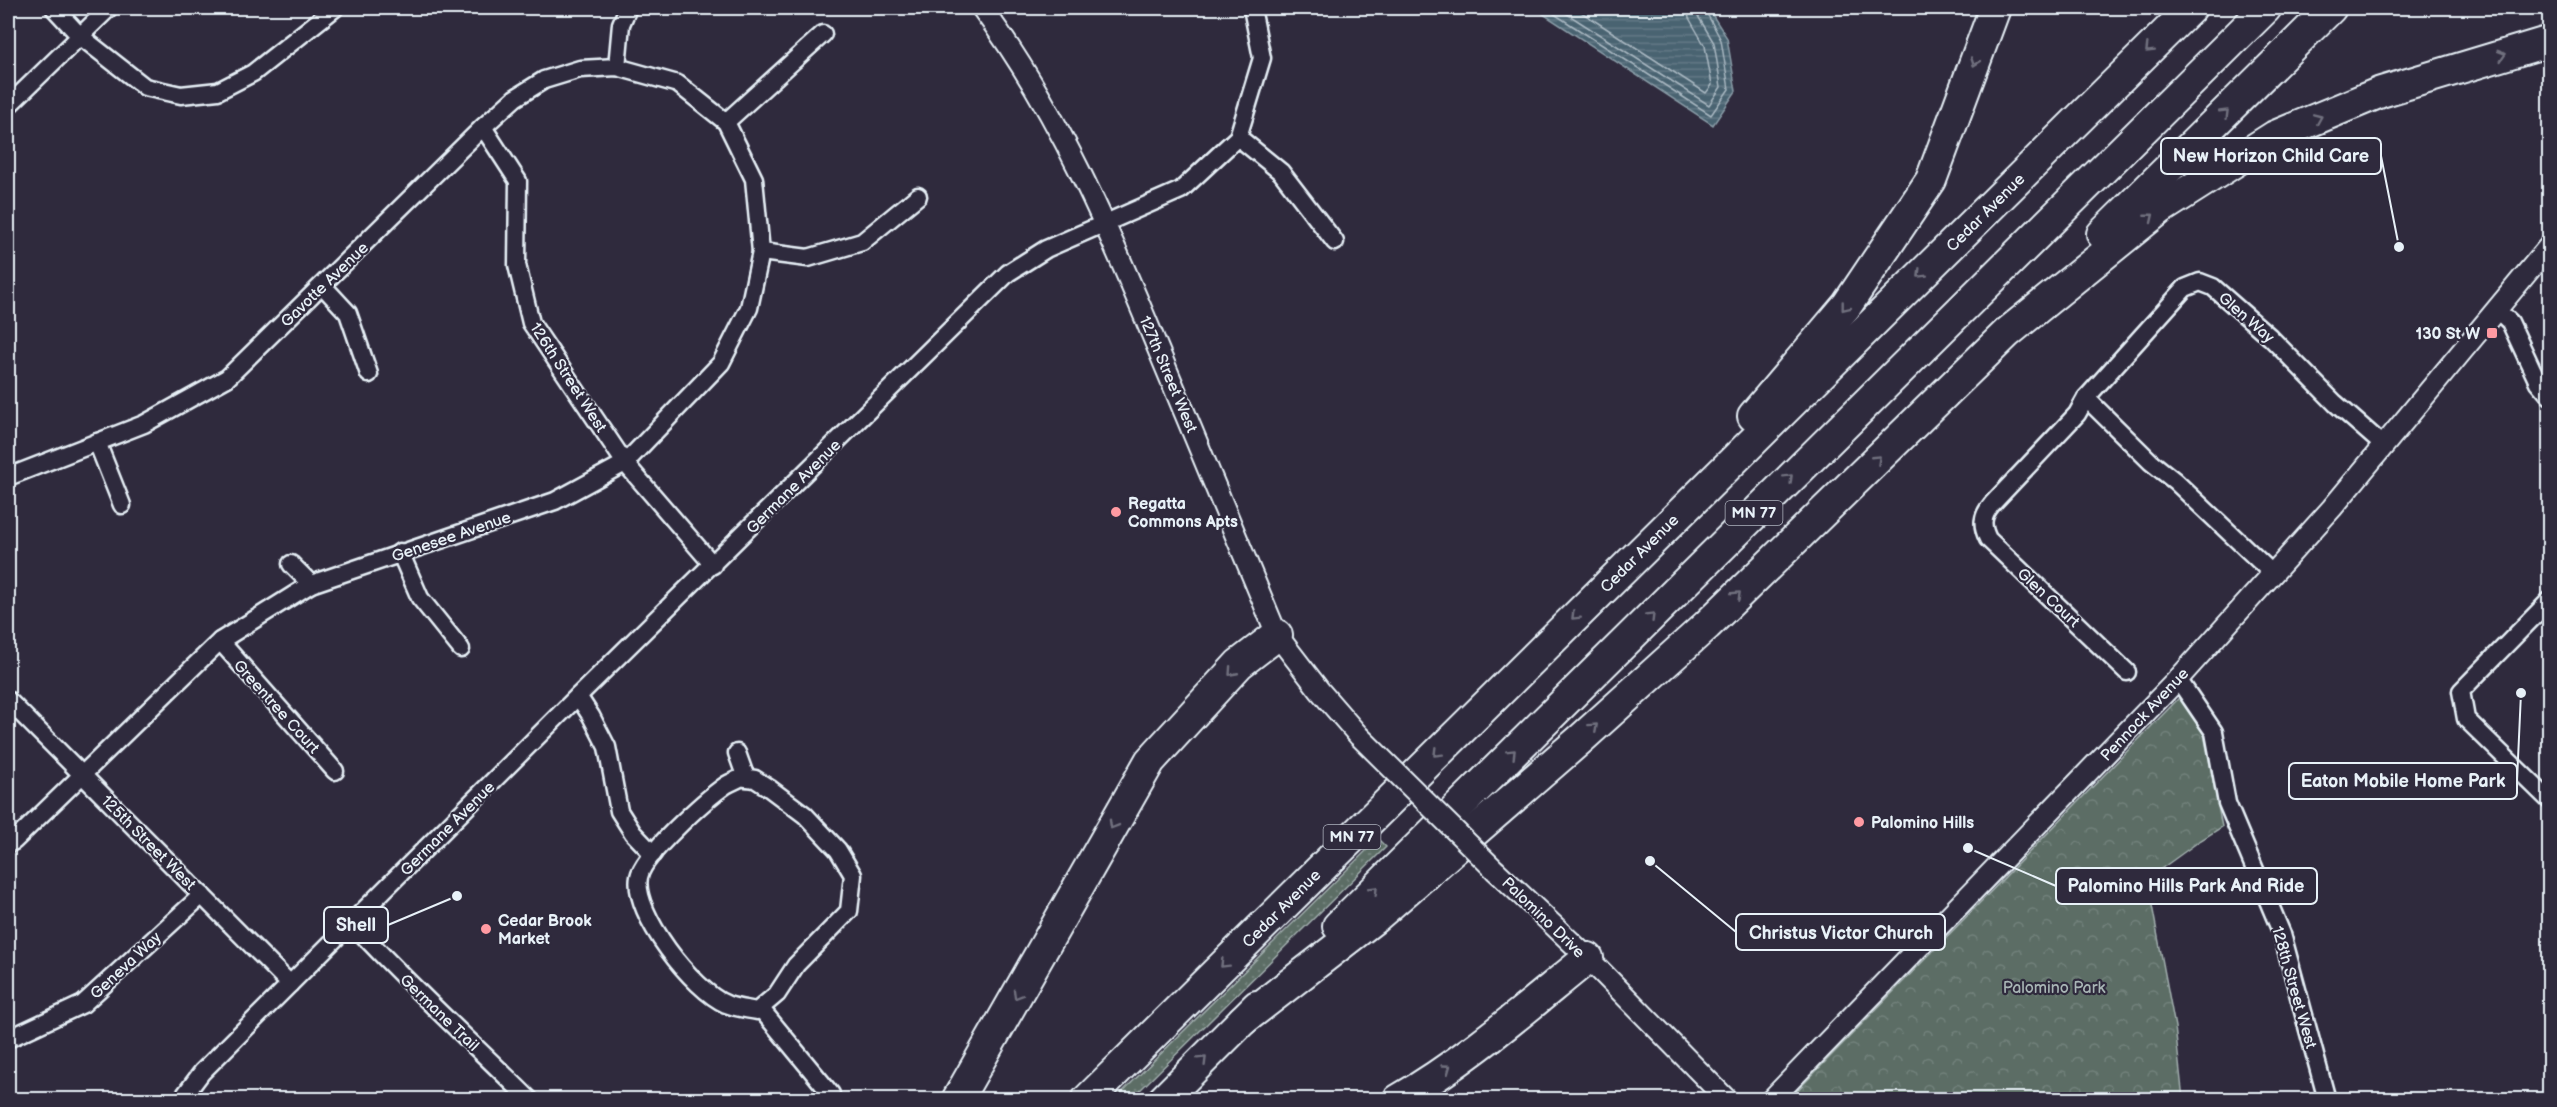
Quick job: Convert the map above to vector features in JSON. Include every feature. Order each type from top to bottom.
[{"type":"highway","points":[[1617,575],[1847,305],[1931,180],[1995,8]]},
{"type":"highway","name":"Cedar Avenue","points":[[1087,1100],[2191,8]]},
{"type":"highway","name":"MN 77","points":[[1162,1100],[2266,8]]},
{"type":"highway","points":[[2007,333],[2035,300],[2331,8]]},
{"type":"highway","points":[[1243,1020],[1375,918],[1590,730],[1707,625],[2007,333],[2160,209],[2275,136],[2381,92],[2550,41]]},
{"type":"highway","points":[[957,1100],[1150,761],[1239,664],[1277,634]]},
{"type":"highway","points":[[1398,1100],[1423,1086],[1588,958]]},
{"type":"street","points":[[54,8],[80,36],[145,87],[181,95],[218,90],[253,73],[335,8]]},
{"type":"street","points":[[8,106],[109,8]]},
{"type":"street","points":[[617,67],[621,24],[628,8]]},
{"type":"street","name":"127th Street West","points":[[982,8],[1009,45],[1059,128],[1106,223],[1277,634],[1320,691],[1359,736]]},
{"type":"street","points":[[1252,8],[1262,58],[1238,137],[1281,172],[1335,242]]},
{"type":"street","points":[[726,122],[823,34]]},
{"type":"street","name":"Gavotte Avenue","points":[[8,477],[144,424],[227,378],[483,128],[515,98],[544,80],[580,69],[617,67],[678,84],[726,122]]},
{"type":"street","name":"Genesee Avenue","points":[[8,844],[14,841],[220,641],[311,584],[555,501],[625,463],[721,363],[749,308],[761,252],[754,180],[726,122]]},
{"type":"street","name":"126th Street West","points":[[483,128],[519,181],[517,265],[531,323],[625,463],[713,565]]},
{"type":"street","name":"Germane Avenue","points":[[181,1100],[202,1072],[578,696],[1008,273],[1046,249],[1181,190],[1238,137]]},
{"type":"street","points":[[761,252],[808,258],[862,242],[918,196]]},
{"type":"street","name":"Pennock Avenue","points":[[1772,1100],[2178,679],[2273,574],[2550,245]]},
{"type":"street","name":"Glen Way","points":[[1984,517],[1992,504],[2077,414],[2086,398],[2185,288],[2200,282],[2213,287],[2270,337],[2335,403],[2383,445]]},
{"type":"street","points":[[322,286],[348,312],[369,374]]},
{"type":"street","points":[[2496,309],[2510,322],[2538,382],[2550,396]]},
{"type":"street","points":[[2086,398],[2151,462],[2175,481],[2273,574]]},
{"type":"street","points":[[97,442],[122,505]]},
{"type":"street","name":"Glen Court","points":[[1984,517],[1982,523],[1988,539],[2127,672]]},
{"type":"street","points":[[400,552],[420,598],[461,649]]},
{"type":"street","points":[[291,564],[311,584]]},
{"type":"street","points":[[2550,600],[2461,691],[2466,719],[2550,801]]},
{"type":"street","name":"Greentree Court","points":[[220,641],[334,771]]},
{"type":"street","name":"128th Street West","points":[[2178,679],[2214,732],[2227,803],[2282,933],[2327,1100]]},
{"type":"street","points":[[578,696],[607,747],[619,811],[633,833],[653,854]]},
{"type":"street","name":"125th Street West","points":[[8,700],[291,984]]},
{"type":"street","name":"Palomino Drive","points":[[1359,736],[1588,958],[1727,1100]]},
{"type":"street","points":[[737,753],[746,778]]},
{"type":"street","points":[[746,778],[755,779],[805,815],[838,850],[853,875],[849,911],[796,965],[777,994],[757,1011],[725,1004],[698,984],[650,924],[638,893],[639,875],[650,854],[653,854],[699,807],[726,785],[746,778]]},
{"type":"street","name":"Geneva Way","points":[[8,1039],[83,1004],[202,895]]},
{"type":"street","name":"Germane Trail","points":[[352,923],[392,967],[421,991],[530,1100]]},
{"type":"street","points":[[760,1009],[831,1094]]},
{"type":"green space","name":"Palomino Park","points":[[2179,698],[2204,734],[2222,827],[2147,879],[2175,1027],[2183,1099],[1789,1099]]},
{"type":"green space","points":[[1378,839],[1386,847],[1131,1099],[1115,1099]]},
{"type":"water","points":[[1534,8],[1708,8],[1727,38],[1736,91],[1713,125]]},
{"type":"place","name":"New Horizon Child Care","points":[[2399,247]]},
{"type":"place","name":"130 St W","points":[[2492,333]]},
{"type":"place","name":"Regatta Commons Apts","points":[[1116,512]]},
{"type":"place","name":"Eaton Mobile Home Park","points":[[2521,693]]},
{"type":"place","name":"Palomino Hills","points":[[1859,822]]},
{"type":"place","name":"Palomino Hills Park And Ride","points":[[1968,848]]},
{"type":"place","name":"Christus Victor Church","points":[[1650,861]]},
{"type":"place","name":"Shell","points":[[457,896]]},
{"type":"place","name":"Cedar Brook Market","points":[[486,929]]}]
